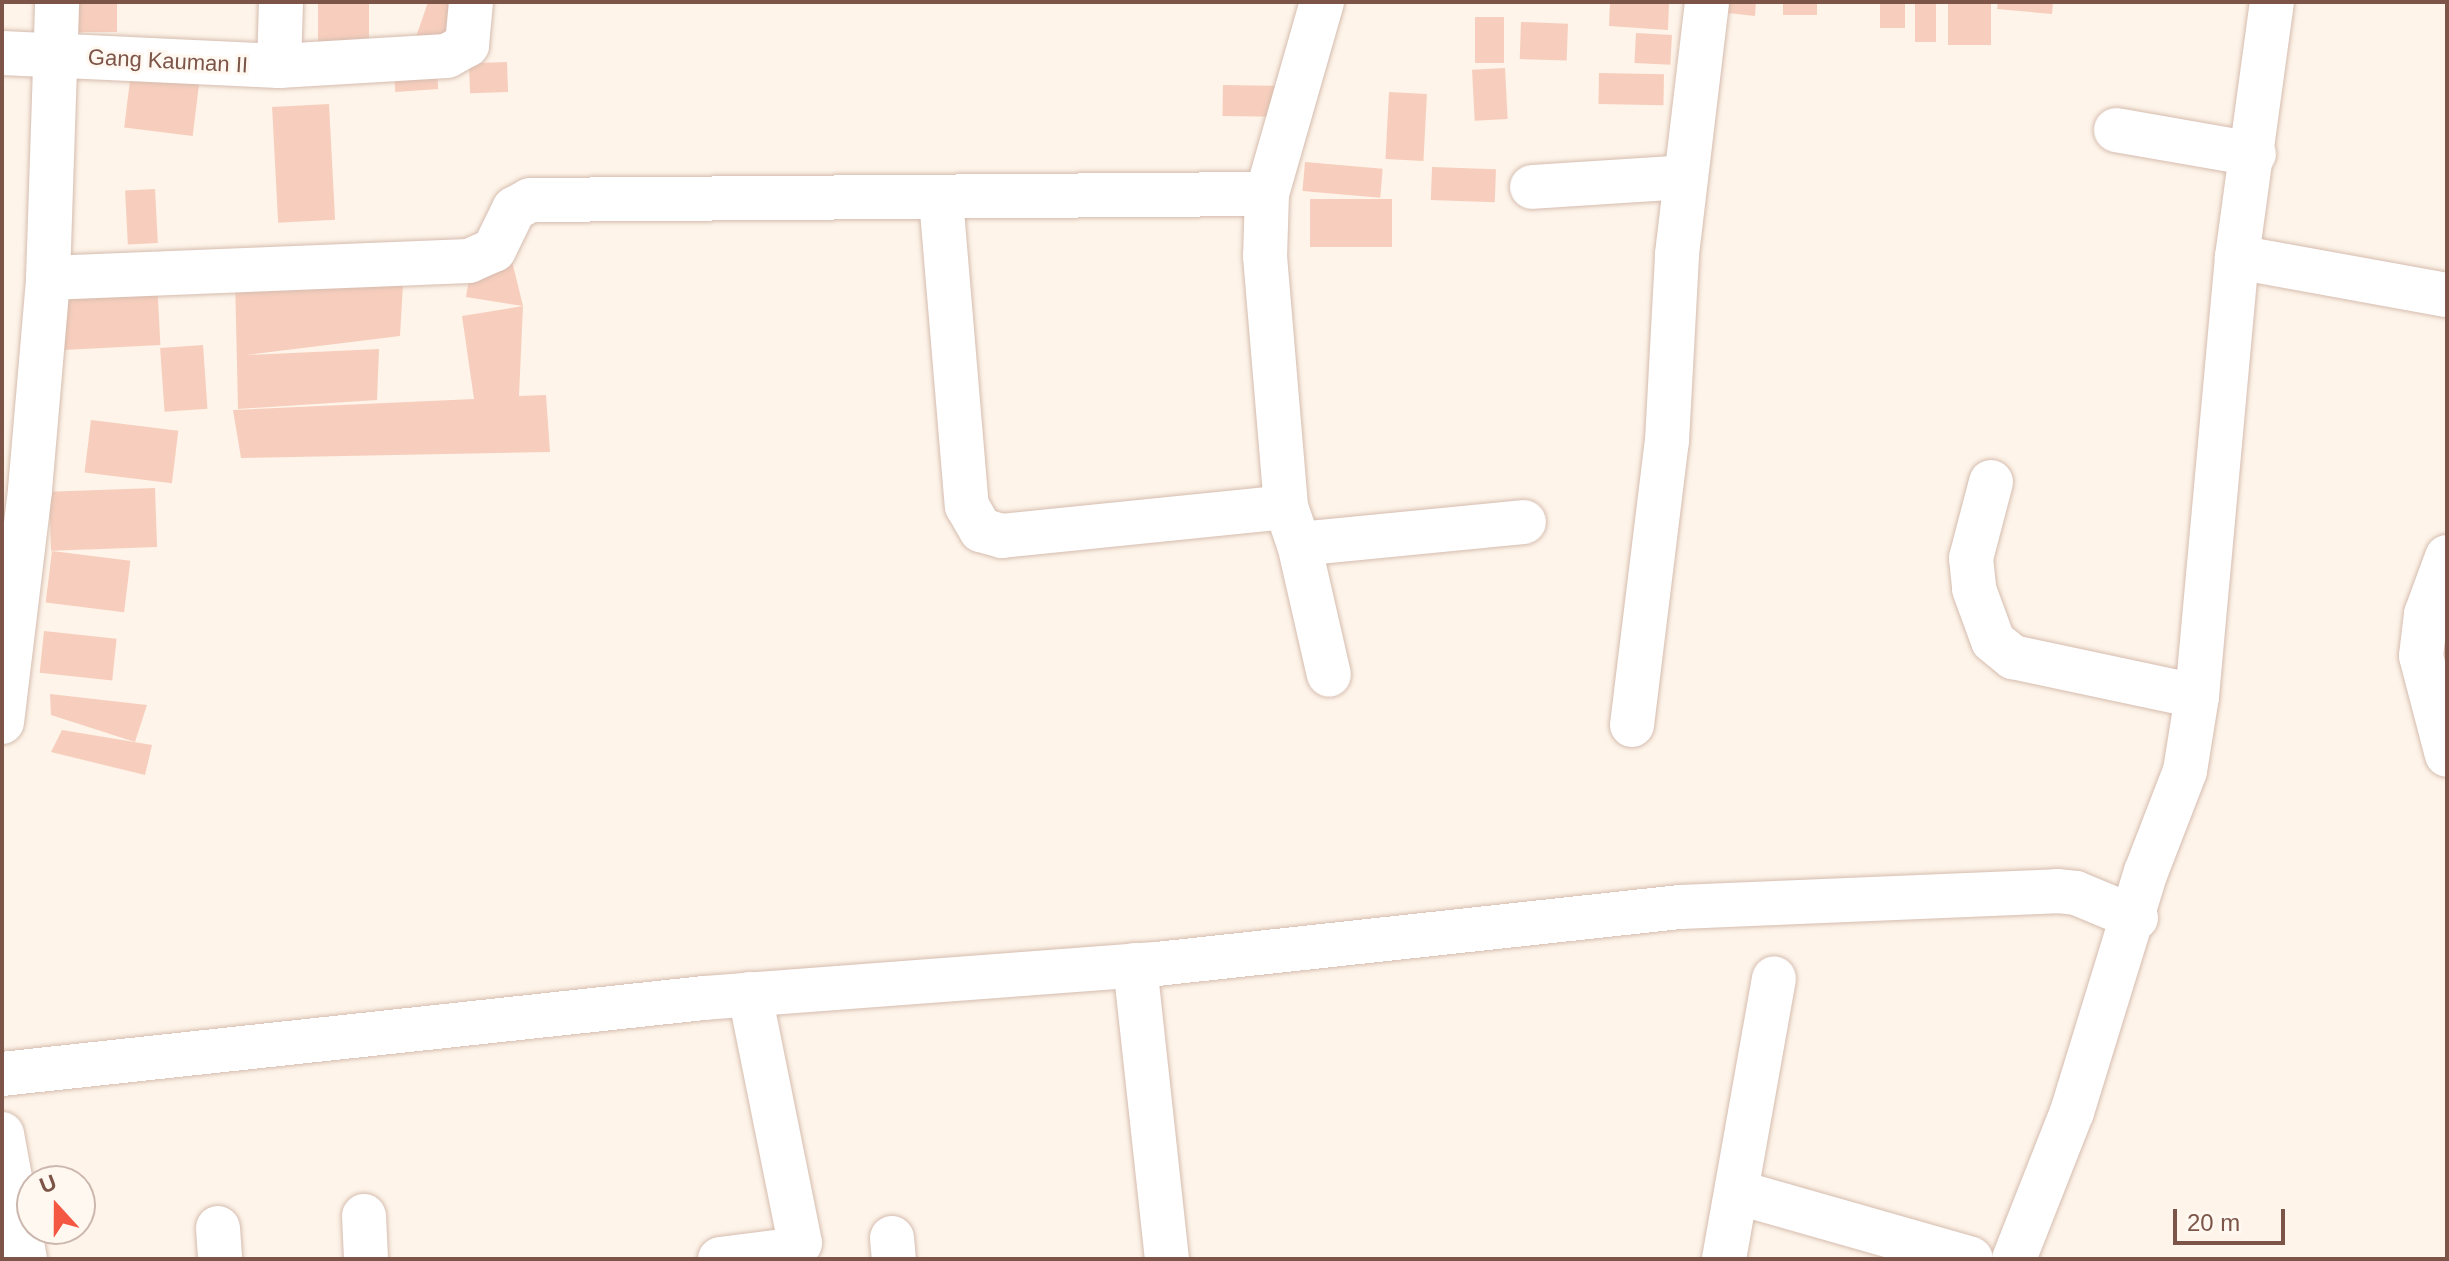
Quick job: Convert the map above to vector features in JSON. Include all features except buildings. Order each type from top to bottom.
[{"type":"street","points":[[2,722],[16,488],[48,278],[57,2]]},
{"type":"street","points":[[279,66],[281,2]]},
{"type":"street","name":"Gang Kauman II","points":[[2,53],[279,66],[458,53],[469,37],[471,2]]},
{"type":"street","points":[[1322,2],[1267,194],[1265,256],[1292,525],[1329,675]]},
{"type":"street","points":[[1632,725],[1667,441],[1686,177],[1707,2]]},
{"type":"street","points":[[2014,1259],[2072,1112],[2136,918],[2146,872],[2171,797],[2185,771],[2197,696],[2237,257],[2254,154],[2272,2]]},
{"type":"street","points":[[2116,130],[2254,154]]},
{"type":"street","points":[[1532,187],[1686,177]]},
{"type":"street","points":[[48,278],[469,261],[494,250],[514,209],[530,200],[1267,194]]},
{"type":"street","points":[[941,199],[967,506],[981,530],[1002,536],[1292,525],[1524,522]]},
{"type":"street","points":[[2237,257],[2447,295]]},
{"type":"street","points":[[1991,482],[1971,558],[1974,589],[1993,641],[2013,657],[2197,696]]},
{"type":"street","points":[[2447,557],[2426,614],[2421,656],[2447,755]]},
{"type":"street","points":[[2,1074],[750,994],[1135,965],[1695,906],[2057,891],[2076,893],[2136,918]]},
{"type":"street","points":[[1135,965],[1167,1259]]},
{"type":"street","points":[[1724,1259],[1740,1193],[1774,978]]},
{"type":"street","points":[[720,1259],[790,1250],[800,1243],[750,994]]},
{"type":"street","points":[[2,1134],[25,1259]]},
{"type":"street","points":[[1740,1193],[1971,1259]]},
{"type":"street","points":[[364,1216],[366,1259]]}]
